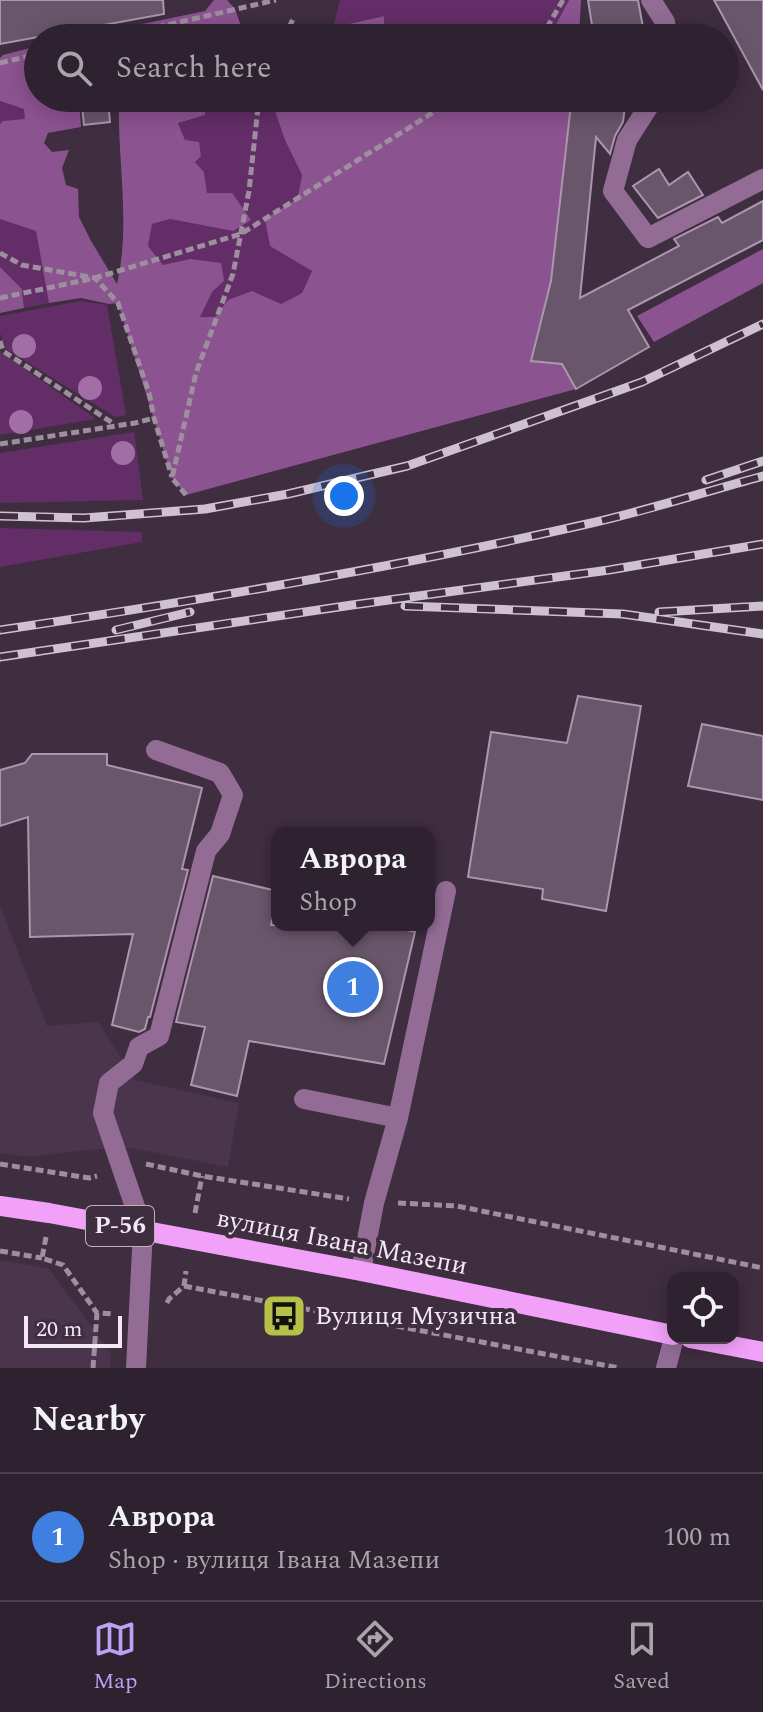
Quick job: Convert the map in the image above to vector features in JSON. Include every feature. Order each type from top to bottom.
[{"type":"main road","name":"вулиця Івана Мазепи","points":[[0,1206],[361,1271],[667,1335]]},
{"type":"main road","points":[[721,1344],[763,1352]]},
{"type":"street","points":[[651,0],[665,24]]},
{"type":"street","points":[[645,112],[627,140],[613,191],[648,238],[763,179]]},
{"type":"street","points":[[136,1368],[143,1230],[103,1113],[109,1083],[133,1064],[139,1047],[159,1036],[206,851],[220,834],[233,795],[220,773],[156,750]]},
{"type":"street","points":[[361,1271],[374,1203],[398,1118],[446,891]]},
{"type":"street","points":[[304,1099],[398,1118]]},
{"type":"street","points":[[666,1368],[672,1344]]},
{"type":"path","points":[[171,24],[276,0]]},
{"type":"path","points":[[549,24],[563,0]]},
{"type":"path","points":[[291,24],[294,17]]},
{"type":"path","points":[[0,63],[24,57]]},
{"type":"path","points":[[172,478],[196,373],[233,274],[249,191],[257,112]]},
{"type":"path","points":[[0,298],[95,278],[241,234],[434,112]]},
{"type":"path","points":[[0,253],[22,265],[95,278],[118,303],[149,393],[172,478],[186,495]]},
{"type":"path","points":[[0,341],[3,351],[116,426]]},
{"type":"path","points":[[0,444],[154,418]]},
{"type":"path","points":[[55,1182],[57,1174]]},
{"type":"path","points":[[195,1213],[202,1176]]},
{"type":"path","points":[[42,1258],[46,1235]]},
{"type":"path","points":[[0,1251],[63,1265],[97,1313],[93,1368]]},
{"type":"path","points":[[164,1309],[169,1299],[184,1286],[186,1271]]},
{"type":"path","points":[[184,1286],[619,1368]]},
{"type":"path","points":[[97,1313],[114,1314]]},
{"type":"shaded area","points":[[214,0],[227,0],[235,9],[240,24],[142,24],[205,11]]},
{"type":"shaded area","points":[[340,0],[569,0],[556,24],[383,24],[383,16],[350,24],[334,24]]},
{"type":"shaded area","points":[[569,0],[581,0],[580,24],[556,24]]},
{"type":"shaded area","points":[[384,16],[384,24],[349,24]]},
{"type":"shaded area","points":[[24,50],[24,109],[0,101],[0,58]]},
{"type":"shaded area","points":[[0,101],[24,109],[25,120],[3,121],[0,124]]},
{"type":"shaded area","points":[[24,112],[80,112],[81,127],[48,133],[44,143],[52,152],[69,150],[62,168],[66,185],[78,189],[79,217],[117,284],[123,238],[119,112],[205,112],[205,115],[178,123],[185,140],[199,142],[201,156],[195,162],[204,172],[207,193],[232,193],[251,220],[233,231],[170,219],[152,224],[148,246],[163,265],[190,259],[221,263],[224,281],[212,292],[200,317],[215,317],[228,300],[252,291],[281,304],[302,293],[312,271],[270,246],[265,219],[298,198],[302,175],[275,112],[570,112],[551,281],[531,361],[562,364],[576,389],[186,495],[172,478],[118,303],[81,298],[49,303],[36,231],[0,219],[0,124],[25,119]]},
{"type":"shaded area","points":[[191,112],[275,112],[302,175],[299,198],[270,245],[312,271],[302,293],[281,304],[228,300],[215,317],[199,317],[212,292],[224,281],[190,259],[163,265],[148,246],[152,224],[170,219],[233,231],[207,193],[204,172],[195,162],[178,123]]},
{"type":"shaded area","points":[[0,218],[36,231],[49,303],[24,308],[22,289],[0,267]]},
{"type":"shaded area","points":[[763,249],[763,283],[654,342],[637,316]]},
{"type":"shaded area","points":[[0,267],[22,289],[24,308],[0,313]]},
{"type":"shaded area","points":[[81,301],[107,305],[126,415],[115,417],[6,349],[0,333],[0,316]]},
{"type":"shaded area","points":[[1,352],[96,419],[0,435]]},
{"type":"shaded area","points":[[134,432],[143,500],[0,503],[0,453]]},
{"type":"shaded area","points":[[0,528],[142,532],[142,542],[0,567]]},
{"type":"shaded area","points":[[0,906],[47,1026],[98,1022],[135,1080],[239,1103],[228,1167],[132,1148],[31,1157],[0,1153]]},
{"type":"shaded area","points":[[0,1260],[48,1268],[111,1353],[110,1368],[0,1368]]},
{"type":"building","points":[[0,0],[163,0],[164,14],[109,24],[24,24],[24,40],[0,44]]},
{"type":"building","points":[[588,0],[638,0],[642,24],[592,24]]},
{"type":"building","points":[[714,0],[763,0],[763,90],[739,46],[739,24],[727,24]]},
{"type":"building","points":[[83,112],[109,112],[110,122],[84,125]]},
{"type":"building","points":[[570,112],[624,112],[610,154],[596,137],[580,298],[679,246],[674,239],[718,217],[722,223],[763,201],[763,240],[628,310],[649,347],[576,389],[562,364],[531,361],[551,281]]},
{"type":"building","points":[[659,169],[669,185],[688,172],[703,195],[658,218],[633,186]]},
{"type":"building","points":[[578,696],[641,706],[606,911],[542,899],[543,889],[468,877],[491,732],[567,743]]},
{"type":"building","points":[[702,724],[763,736],[763,800],[688,786]]},
{"type":"building","points":[[32,754],[107,754],[107,765],[202,788],[182,869],[188,870],[150,1017],[145,1029],[139,1032],[112,1025],[133,934],[30,937],[28,817],[0,826],[0,770],[25,763]]},
{"type":"building","points":[[213,876],[271,890],[271,931],[415,932],[384,1064],[249,1041],[237,1096],[191,1085],[205,1027],[176,1022]]},
{"type":"railway","points":[[0,516],[84,518],[205,509],[288,494],[407,466],[642,382],[763,324]]},
{"type":"railway","points":[[706,480],[763,461]]},
{"type":"railway","points":[[0,630],[221,595],[441,555],[609,519],[763,476]]},
{"type":"railway","points":[[0,657],[609,570],[763,544]]},
{"type":"railway","points":[[405,606],[623,614],[763,634]]},
{"type":"railway","points":[[659,612],[763,606]]},
{"type":"railway","points":[[116,630],[190,612]]},
{"type":"place","name":"Аврора","points":[[353,987]]},
{"type":"place","name":"Вулиця Музична","points":[[284,1316]]}]
